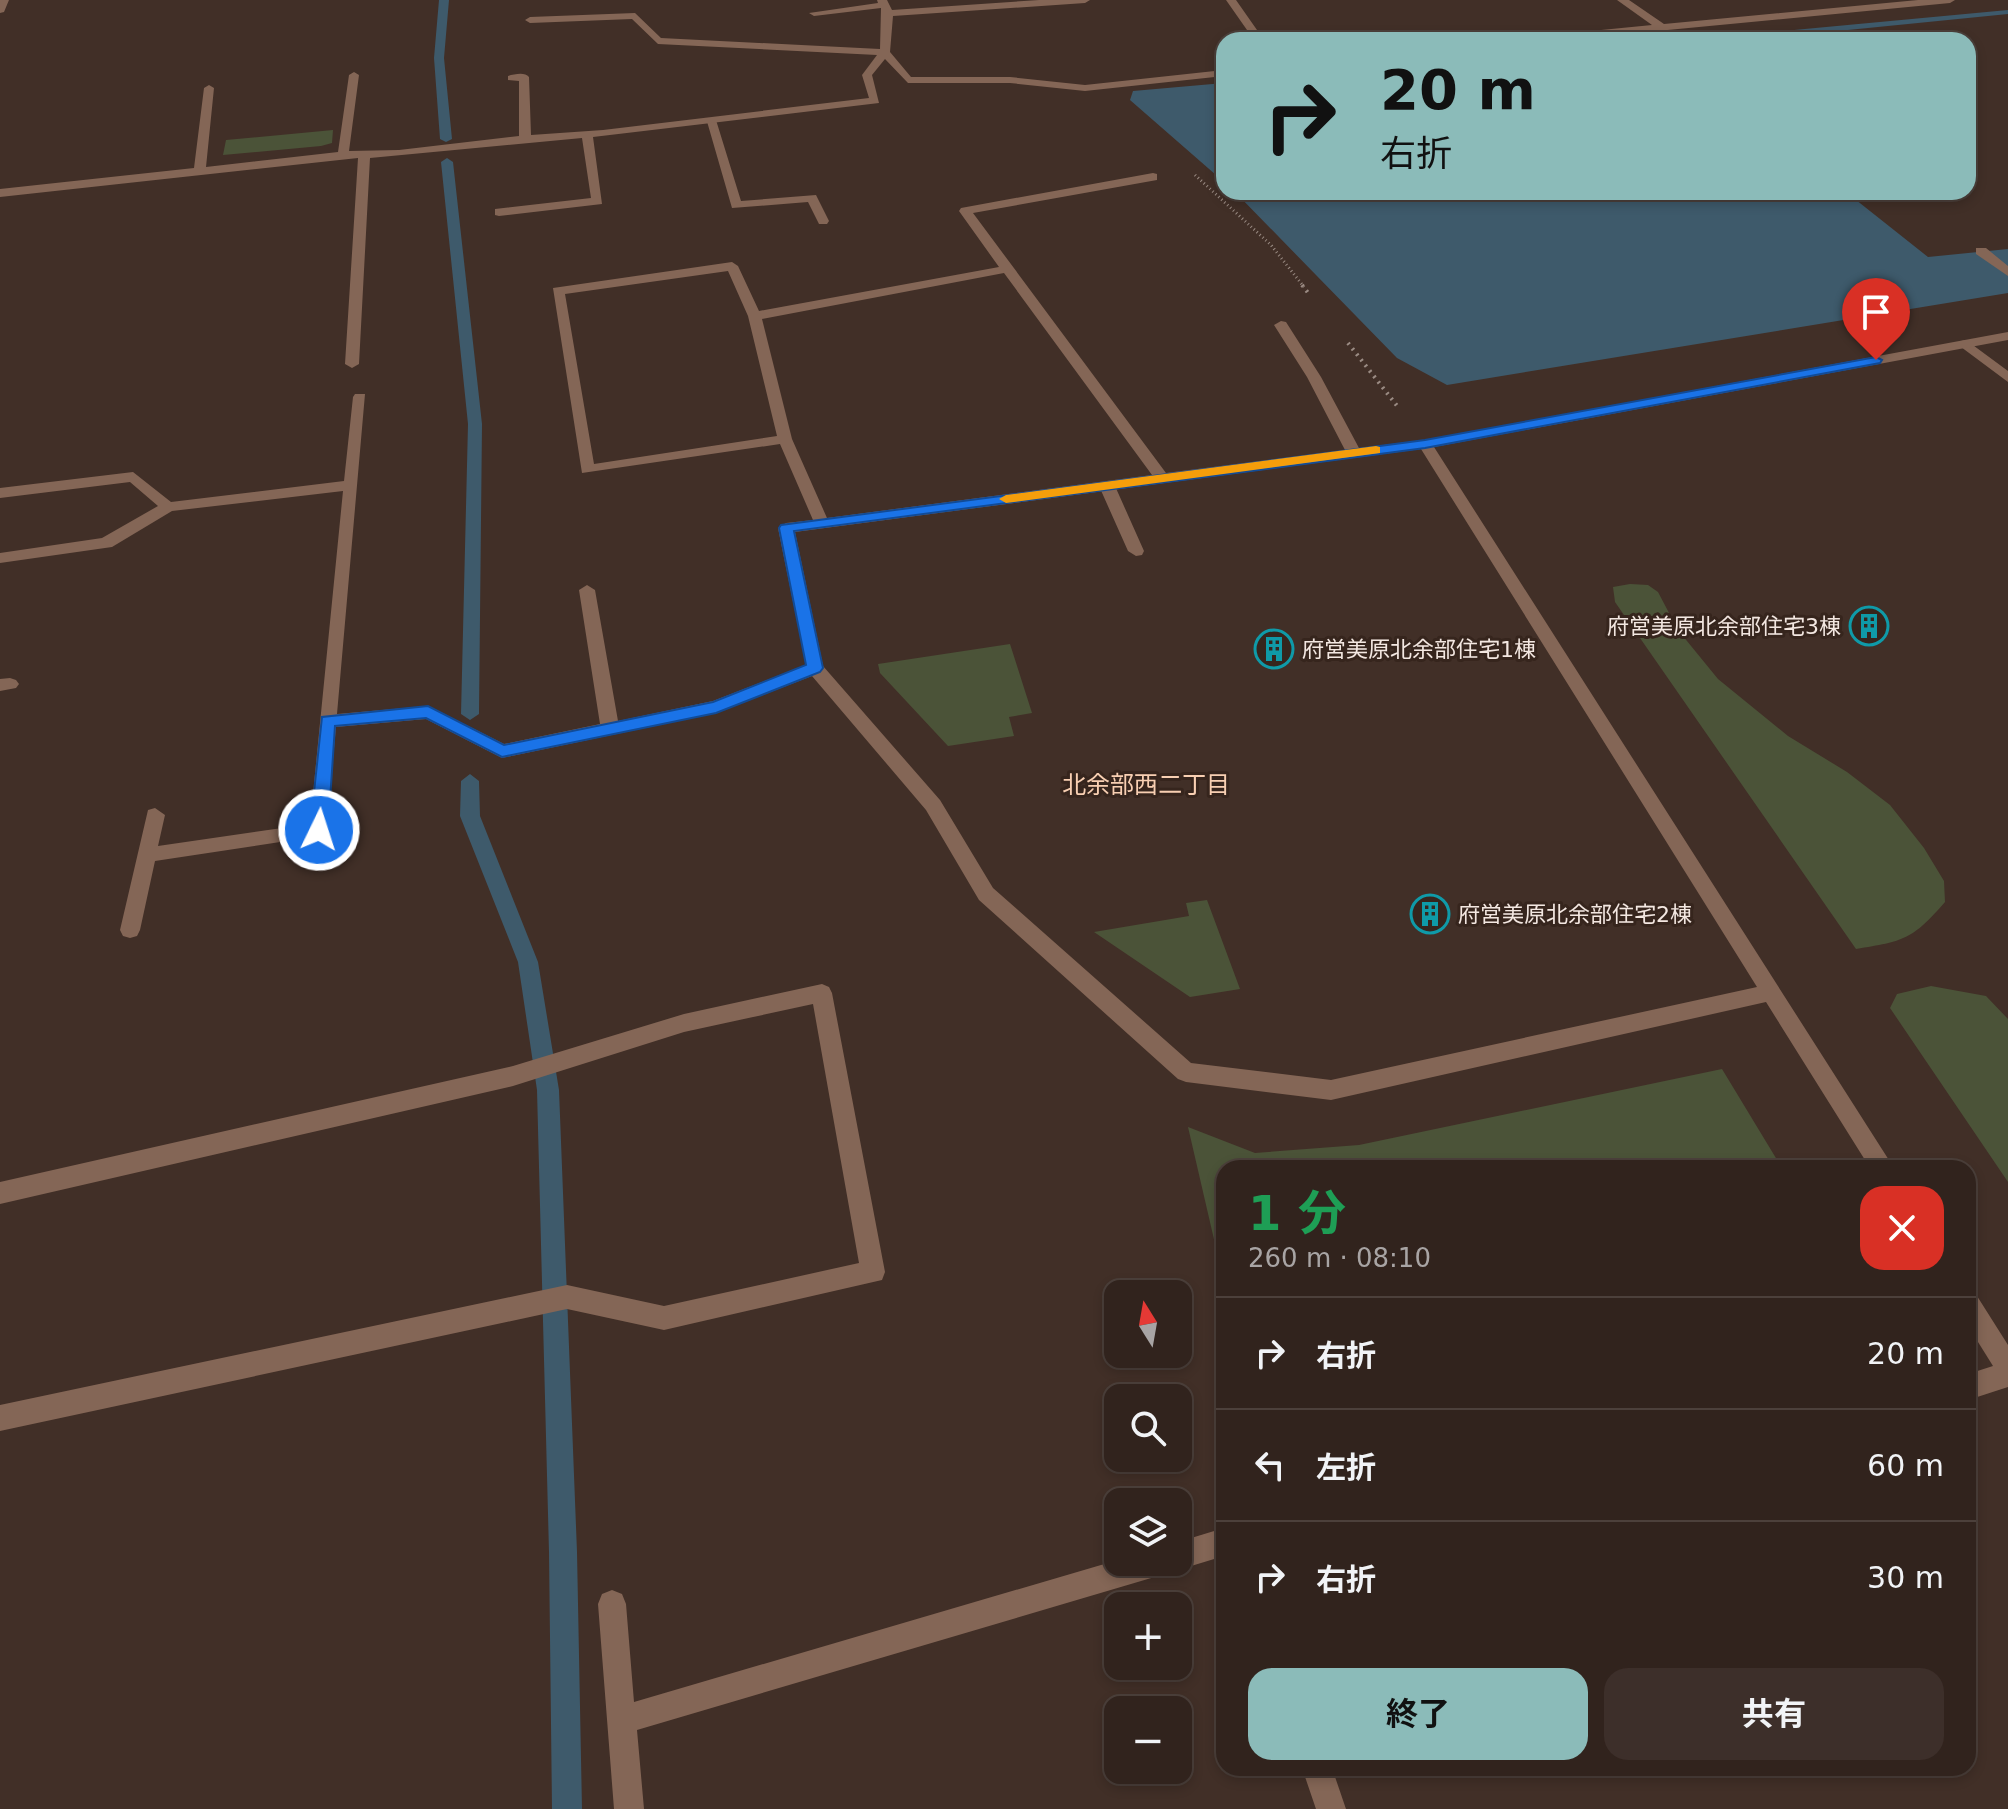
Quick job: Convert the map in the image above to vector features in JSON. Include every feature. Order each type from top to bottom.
[{"type":"street","points":[[0,10],[4,0]]},
{"type":"street","points":[[814,13],[885,6],[1085,0]]},
{"type":"street","points":[[1231,0],[1253,32]]},
{"type":"street","points":[[1622,0],[1660,26]]},
{"type":"street","points":[[1604,32],[1950,0]]},
{"type":"street","points":[[0,193],[343,155],[399,154],[875,101],[867,75],[885,52],[885,6]]},
{"type":"street","points":[[530,20],[635,16],[658,41],[885,52],[908,80],[1010,80],[1085,88],[1216,74]]},
{"type":"street","points":[[343,155],[354,75]]},
{"type":"street","points":[[512,78],[524,77],[525,139]]},
{"type":"street","points":[[200,170],[209,88]]},
{"type":"street","points":[[710,120],[736,205],[812,198],[823,221]]},
{"type":"street","points":[[499,212],[598,201],[587,134]]},
{"type":"street","points":[[352,364],[364,155]]},
{"type":"street","points":[[1153,177],[965,211],[1162,478]]},
{"type":"street","points":[[1981,251],[2008,272]]},
{"type":"street","points":[[785,439],[587,470],[558,291],[732,266],[755,316],[785,439],[822,523]]},
{"type":"street","points":[[755,316],[1007,269]]},
{"type":"street","points":[[1281,325],[1314,377],[1354,453]]},
{"type":"street","points":[[1772,992],[1331,1090],[1186,1072],[986,894],[933,805],[815,668],[786,528],[1425,444],[2008,336]]},
{"type":"street","points":[[1966,344],[2008,378]]},
{"type":"street","points":[[146,855],[319,830],[360,397]]},
{"type":"street","points":[[1425,444],[1878,1160]]},
{"type":"street","points":[[0,493],[133,477],[168,507]]},
{"type":"street","points":[[0,558],[106,543],[168,507],[350,485]]},
{"type":"street","points":[[1107,486],[1136,551]]},
{"type":"street","points":[[587,590],[610,728]]},
{"type":"street","points":[[327,721],[428,712],[502,751],[716,707],[815,668]]},
{"type":"street","points":[[130,930],[155,815]]},
{"type":"street","points":[[0,1193],[513,1076],[684,1023],[822,993],[873,1272],[664,1318],[567,1297],[0,1418]]},
{"type":"street","points":[[1976,1317],[2008,1371],[1976,1384]]},
{"type":"street","points":[[1192,1552],[1216,1544]]},
{"type":"street","points":[[621,1720],[1110,1576]]},
{"type":"street","points":[[612,1604],[629,1809]]},
{"type":"street","points":[[1320,1776],[1331,1809]]},
{"type":"path","points":[[1184,166],[1216,193]]},
{"type":"path","points":[[1225,200],[1271,245],[1309,293]]},
{"type":"path","points":[[1347,342],[1425,444]]},
{"type":"green space","points":[[333,130],[332,143],[321,146],[223,155],[226,140]]},
{"type":"green space","points":[[1648,585],[1658,592],[1678,630],[1718,679],[1788,736],[1847,772],[1890,805],[1924,848],[1944,881],[1945,902],[1924,924],[1897,941],[1856,949],[1615,602],[1613,587]]},
{"type":"green space","points":[[1010,644],[1032,713],[1009,717],[1014,736],[948,746],[880,673],[878,664]]},
{"type":"green space","points":[[1207,900],[1240,989],[1190,997],[1094,932],[1189,916],[1186,903]]},
{"type":"green space","points":[[1931,986],[1986,996],[2008,1019],[2008,1182],[1890,1008],[1897,994]]},
{"type":"green space","points":[[1722,1069],[1777,1160],[1216,1160],[1216,1248],[1188,1127],[1255,1153],[1359,1145]]},
{"type":"water","points":[[2008,10],[2008,14],[1828,32],[1772,32]]},
{"type":"water","points":[[1216,84],[1216,175],[1130,100],[1133,91]]},
{"type":"water","points":[[1243,200],[1856,200],[1928,257],[2008,249],[2008,293],[1447,385],[1397,358]]},
{"type":"waterway","points":[[444,0],[439,58],[446,139]]},
{"type":"waterway","points":[[447,162],[475,424],[470,714]]},
{"type":"waterway","points":[[470,781],[470,816],[528,962],[548,1090],[563,1552],[567,1809]]},
{"type":"slow traffic","points":[[1006,499],[1376,450]]},
{"type":"place","name":"府営美原北余部住宅3棟","points":[[1869,626]]},
{"type":"place","name":"府営美原北余部住宅1棟","points":[[1274,649]]},
{"type":"place","name":"府営美原北余部住宅2棟","points":[[1430,914]]},
{"type":"district","name":"北余部西二丁目","points":[[1146,785]]},
{"type":"route","points":[[319,830],[327,721],[428,712],[502,751],[716,707],[815,668],[786,528],[1425,444],[1876,360]]}]
